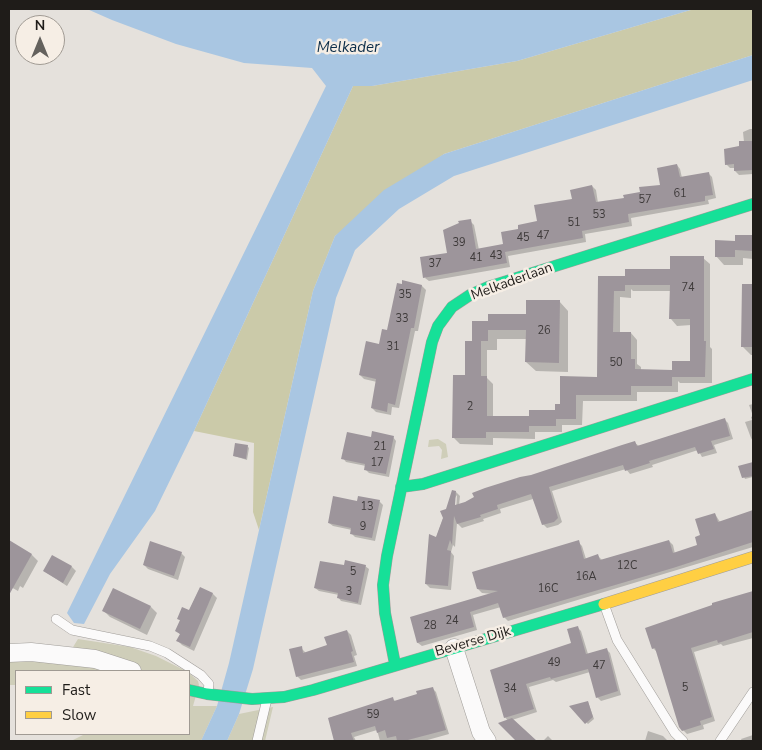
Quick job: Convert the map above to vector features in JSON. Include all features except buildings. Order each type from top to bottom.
[{"type":"street","name":"Melkaderlaan","points":[[395,664],[385,617],[383,585],[387,556],[432,342],[438,326],[452,307],[470,295],[488,287],[753,204]]},
{"type":"street","points":[[401,487],[423,484],[753,380]]},
{"type":"street","name":"Beverse Dijk","points":[[190,690],[252,699],[284,697],[604,604],[753,557]]},
{"type":"street","points":[[454,648],[481,732],[487,741]]},
{"type":"street","points":[[9,653],[31,652],[95,659],[129,670]]},
{"type":"lane","points":[[604,604],[617,640],[675,733],[683,741]]},
{"type":"lane","points":[[56,619],[72,630],[150,646],[167,653],[201,675],[210,684],[207,694]]},
{"type":"lane","points":[[720,741],[753,692]]},
{"type":"lane","points":[[257,741],[267,698]]},
{"type":"green space","points":[[694,9],[753,9],[753,55],[444,154],[335,236],[313,291],[259,530],[253,512],[254,443],[194,431],[353,86],[372,86],[517,61]]},
{"type":"green space","points":[[438,439],[446,444],[448,457],[441,459],[442,450],[439,446],[428,447],[429,440]]},
{"type":"green space","points":[[78,639],[130,647],[156,656],[184,670],[15,670],[15,685],[9,685],[9,658],[65,660]]},
{"type":"green space","points":[[190,674],[198,681],[199,685],[193,706],[217,706],[201,741],[71,741],[83,735],[190,735]]},
{"type":"green space","points":[[273,707],[265,741],[227,741],[239,714]]},
{"type":"water","name":"Melkader","points":[[87,9],[694,9],[517,61],[372,86],[353,86],[194,431],[155,511],[110,574],[84,624],[74,623],[67,613],[326,86],[312,68],[244,63],[176,44]]},
{"type":"water","points":[[753,55],[753,80],[454,176],[399,209],[355,250],[336,298],[253,669],[239,714],[227,741],[201,741],[217,706],[229,663],[313,291],[335,236],[384,190],[444,154]]},
{"type":"traffic: fast","points":[[395,664],[385,613],[383,585],[387,556],[432,342],[438,326],[452,307],[470,295],[488,287],[753,204]]},
{"type":"traffic: fast","points":[[401,487],[423,484],[753,379]]},
{"type":"traffic: fast","points":[[190,690],[252,699],[284,697],[604,604]]},
{"type":"traffic: slow","points":[[604,604],[753,557]]}]
